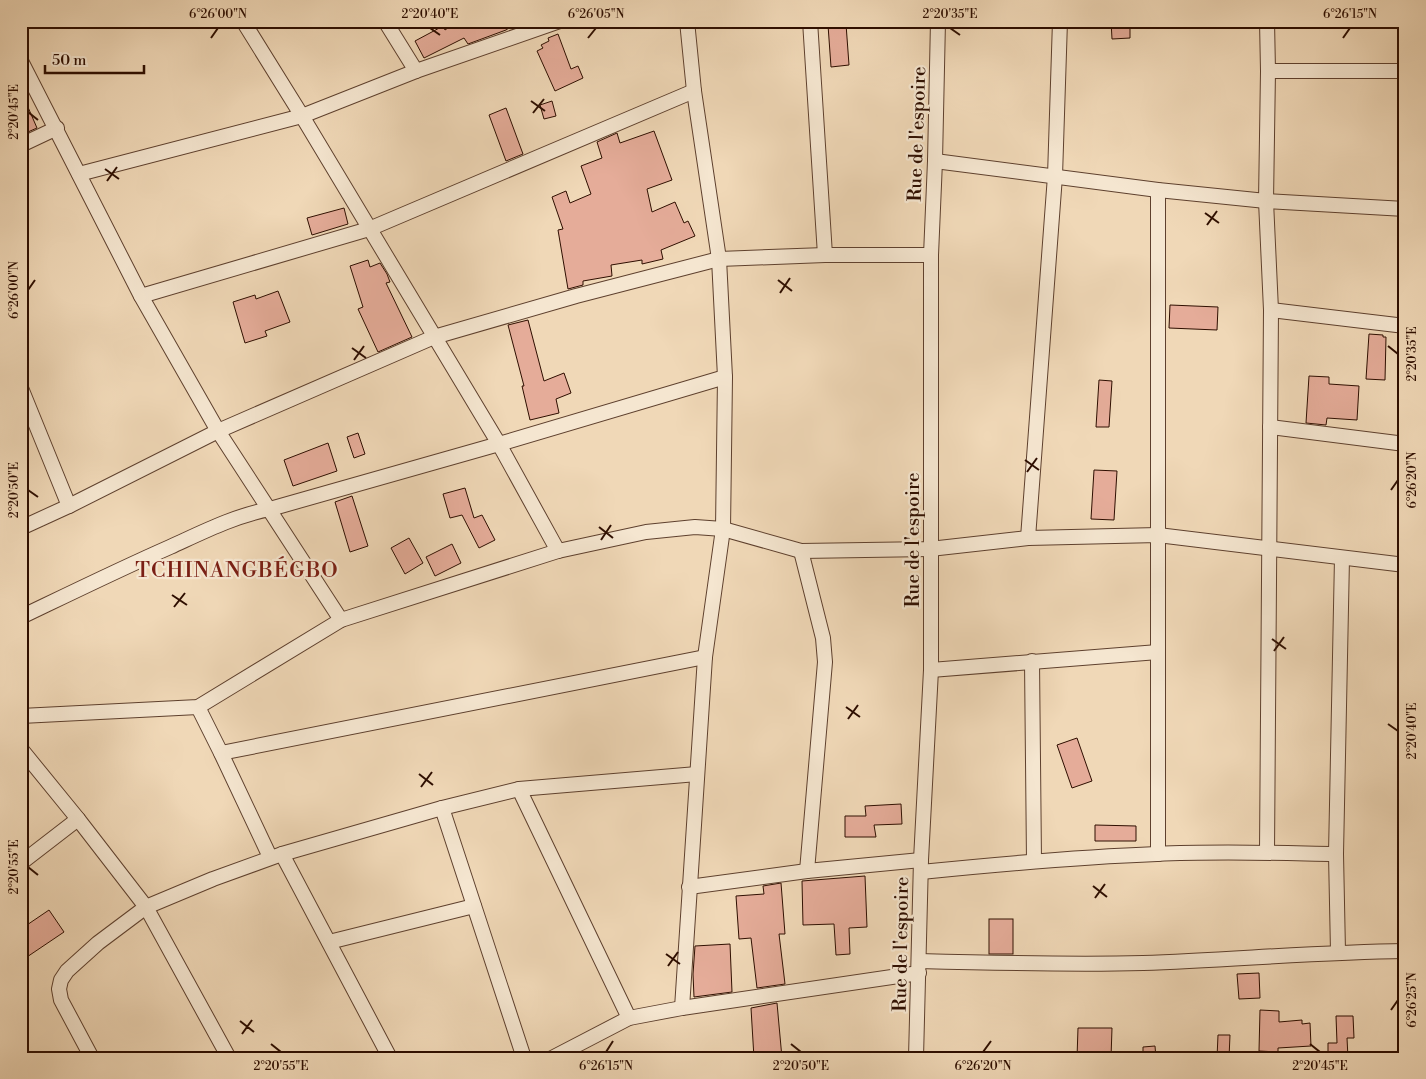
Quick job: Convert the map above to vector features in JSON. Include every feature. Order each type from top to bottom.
[{"type":"street","points":[[243,21],[499,444],[558,551]]},
{"type":"street","points":[[385,21],[416,71]]},
{"type":"street","points":[[79,174],[302,116],[529,26],[560,21]]},
{"type":"street","points":[[682,1008],[705,657],[723,529],[725,377],[719,259],[694,91],[687,21]]},
{"type":"street","points":[[810,21],[825,255]]},
{"type":"street","name":"Rue de l'espoire","points":[[916,1058],[921,866],[931,670],[931,255],[938,21]]},
{"type":"street","points":[[1028,538],[1054,176],[1060,21]]},
{"type":"street","points":[[1267,21],[1266,201],[1271,310],[1267,852]]},
{"type":"street","points":[[21,61],[57,128],[141,296],[218,431],[341,620]]},
{"type":"street","points":[[1268,71],[1405,71]]},
{"type":"street","points":[[141,296],[369,229],[694,91]]},
{"type":"street","points":[[21,145],[57,128]]},
{"type":"street","points":[[935,162],[1158,190],[1266,201],[1405,209]]},
{"type":"street","points":[[1158,190],[1158,854]]},
{"type":"street","points":[[21,528],[218,431],[434,337],[576,296],[719,259],[825,255],[931,255]]},
{"type":"street","points":[[1271,310],[1405,326]]},
{"type":"street","points":[[21,617],[221,524],[248,514],[499,444],[725,377]]},
{"type":"street","points":[[21,388],[69,506]]},
{"type":"street","points":[[1270,427],[1405,444]]},
{"type":"street","points":[[21,716],[198,707],[341,620],[558,551],[646,532],[695,527],[723,529],[801,551],[930,549],[1028,538],[1158,535],[1405,565]]},
{"type":"street","points":[[801,551],[823,638],[825,662],[807,871]]},
{"type":"street","points":[[1338,952],[1336,854],[1342,558]]},
{"type":"street","points":[[931,670],[1158,652]]},
{"type":"street","points":[[221,753],[705,657]]},
{"type":"street","points":[[1032,661],[1034,861]]},
{"type":"street","points":[[198,707],[276,856],[329,942],[390,1058]]},
{"type":"street","points":[[21,749],[146,907],[229,1058]]},
{"type":"street","points":[[92,1058],[61,1000],[59,988],[61,980],[67,971],[98,943],[146,907],[213,878],[276,856],[442,808],[518,789],[697,774]]},
{"type":"street","points":[[518,789],[629,1018]]},
{"type":"street","points":[[442,808],[524,1058]]},
{"type":"street","points":[[21,863],[78,819]]},
{"type":"street","points":[[689,887],[807,871],[1158,854],[1267,852],[1336,854]]},
{"type":"street","points":[[329,942],[474,906]]},
{"type":"street","points":[[552,1058],[629,1018],[919,967],[1201,961],[1338,952],[1405,951]]},
{"type":"building","points":[[458,21],[519,21],[506,30],[468,44],[464,38],[424,58],[415,41],[443,26],[445,30]]},
{"type":"building","points":[[1111,21],[1130,21],[1130,38],[1112,39]]},
{"type":"building","points":[[846,24],[849,65],[831,67],[828,25]]},
{"type":"building","points":[[558,34],[571,69],[578,66],[583,78],[555,91],[537,51],[543,48],[541,45],[549,41],[548,38]]},
{"type":"building","points":[[21,91],[37,128],[21,135]]},
{"type":"building","points":[[552,101],[556,116],[544,119],[540,105]]},
{"type":"building","points":[[506,108],[523,154],[506,161],[489,115]]},
{"type":"building","points":[[654,131],[672,180],[647,189],[652,212],[675,202],[684,223],[688,221],[695,236],[661,250],[663,259],[642,264],[642,260],[611,265],[612,276],[583,281],[583,285],[568,289],[558,230],[563,229],[552,197],[566,191],[570,203],[591,194],[581,166],[602,158],[597,142],[617,133],[620,143]]},
{"type":"building","points":[[344,208],[348,224],[312,235],[307,218]]},
{"type":"building","points":[[368,260],[370,267],[380,263],[387,274],[390,282],[386,283],[412,337],[378,352],[358,309],[363,307],[350,266]]},
{"type":"building","points":[[278,291],[290,322],[265,331],[267,336],[245,343],[233,302],[255,295],[256,299]]},
{"type":"building","points":[[1170,305],[1218,307],[1217,330],[1169,328]]},
{"type":"building","points":[[528,320],[544,381],[564,373],[571,393],[556,399],[559,413],[530,420],[522,386],[524,386],[508,325]]},
{"type":"building","points":[[1369,334],[1386,337],[1385,380],[1366,379]]},
{"type":"building","points":[[1309,376],[1329,377],[1329,384],[1359,386],[1357,420],[1327,418],[1326,425],[1306,423]]},
{"type":"building","points":[[1099,380],[1112,381],[1109,427],[1096,427]]},
{"type":"building","points":[[358,433],[365,454],[354,458],[347,437]]},
{"type":"building","points":[[328,443],[337,471],[293,486],[284,460]]},
{"type":"building","points":[[1094,470],[1117,471],[1114,520],[1091,519]]},
{"type":"building","points":[[465,488],[474,518],[482,515],[495,540],[479,548],[462,515],[450,518],[443,494]]},
{"type":"building","points":[[352,496],[368,546],[350,552],[335,502]]},
{"type":"building","points":[[409,538],[423,563],[405,574],[391,548]]},
{"type":"building","points":[[452,544],[461,563],[435,576],[426,557]]},
{"type":"building","points":[[1077,738],[1092,781],[1072,788],[1057,745]]},
{"type":"building","points":[[901,804],[902,824],[874,825],[876,837],[845,837],[845,816],[866,816],[865,806]]},
{"type":"building","points":[[1095,825],[1136,826],[1136,841],[1095,841]]},
{"type":"building","points":[[865,876],[867,927],[849,928],[850,954],[836,955],[834,924],[803,925],[802,881]]},
{"type":"building","points":[[781,883],[785,934],[779,934],[785,984],[757,988],[751,938],[739,939],[736,896],[764,894],[763,886]]},
{"type":"building","points":[[49,910],[64,932],[21,961],[21,929]]},
{"type":"building","points":[[989,919],[1013,919],[1013,954],[989,954]]},
{"type":"building","points":[[730,944],[732,992],[694,997],[695,946]]},
{"type":"building","points":[[1259,973],[1260,998],[1239,999],[1237,974]]},
{"type":"building","points":[[777,1003],[782,1058],[754,1058],[751,1008]]},
{"type":"building","points":[[1260,1010],[1279,1011],[1279,1022],[1302,1020],[1302,1024],[1310,1023],[1311,1046],[1278,1048],[1278,1052],[1259,1051]]},
{"type":"building","points":[[1336,1016],[1353,1016],[1354,1038],[1347,1038],[1348,1058],[1328,1058],[1328,1043],[1337,1043]]},
{"type":"building","points":[[1078,1028],[1112,1028],[1111,1058],[1077,1058]]},
{"type":"building","points":[[1218,1035],[1230,1035],[1229,1058],[1217,1058]]},
{"type":"building","points":[[1155,1046],[1156,1058],[1143,1058],[1143,1047]]},
{"type":"district","name":"TCHINANGBÉGBO","points":[[237,570]]}]
